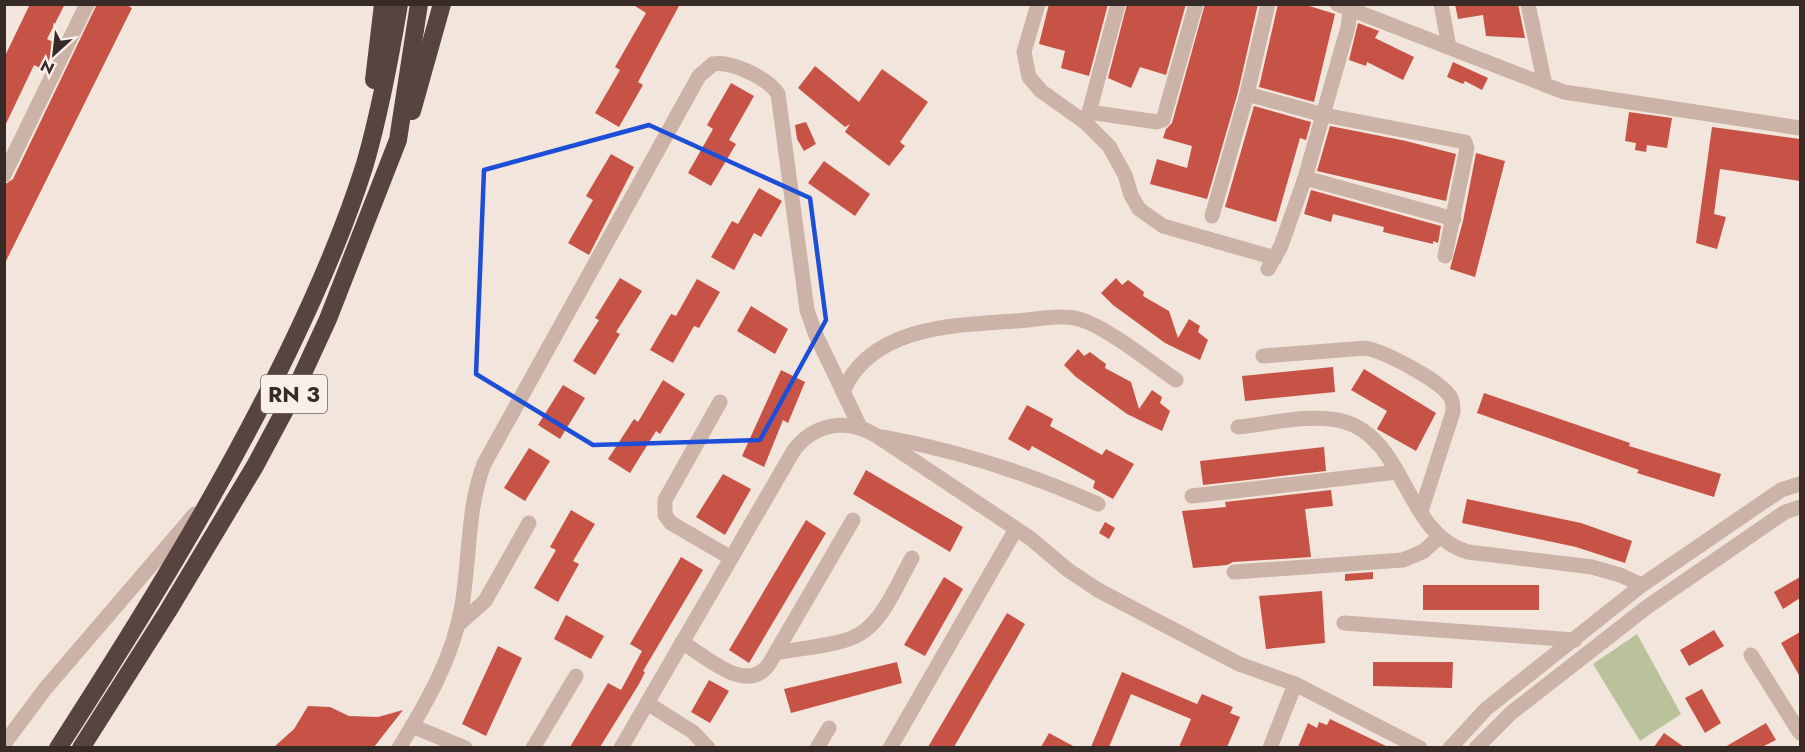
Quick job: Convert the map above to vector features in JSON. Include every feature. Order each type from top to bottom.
[{"type":"highway","points":[[373,133],[372,94],[383,4]]},
{"type":"highway","name":"RN 3","points":[[58,747],[149,605],[220,484],[307,312],[341,228],[373,133],[399,4]]},
{"type":"highway","name":"RN 3","points":[[81,747],[212,540],[293,395],[328,319],[398,140],[420,4]]},
{"type":"highway","points":[[398,140],[414,107],[441,4]]},
{"type":"street","points":[[4,175],[11,143],[87,4]]},
{"type":"street","points":[[1038,4],[1024,52],[1029,77],[1041,92],[1088,118],[1109,146],[1125,175],[1134,202],[1153,221],[1272,263],[1305,178],[1324,115],[1347,6],[1545,85],[1584,96],[1800,128]]},
{"type":"street","points":[[1088,118],[1118,4]]},
{"type":"street","points":[[1088,118],[1157,122],[1163,120],[1196,4]]},
{"type":"street","points":[[1212,216],[1247,94],[1268,4]]},
{"type":"street","points":[[1441,4],[1449,47]]},
{"type":"street","points":[[1528,4],[1545,85]]},
{"type":"street","points":[[399,747],[437,683],[458,625],[477,488],[484,464],[699,76],[713,64],[732,66],[771,85],[778,94],[807,309],[860,427]]},
{"type":"street","points":[[1247,94],[1324,115],[1465,142],[1467,148],[1445,256]]},
{"type":"street","points":[[1305,178],[1454,219]]},
{"type":"street","points":[[843,392],[854,372],[866,359],[880,348],[902,338],[975,324],[1069,317],[1096,326],[1176,380]]},
{"type":"street","points":[[1263,356],[1366,348],[1380,351],[1440,387],[1452,399],[1453,412],[1421,511]]},
{"type":"street","points":[[720,402],[665,500],[664,510],[671,523],[731,558]]},
{"type":"street","points":[[1238,427],[1324,418],[1343,421],[1369,434],[1439,537],[1452,546],[1468,552],[1592,567],[1620,575],[1642,585]]},
{"type":"street","points":[[621,747],[799,443],[814,431],[832,425],[860,427],[877,436],[1016,529],[1068,570],[1098,590],[1239,664],[1294,684],[1420,747]]},
{"type":"street","points":[[877,436],[944,448],[980,458],[1098,504]]},
{"type":"street","points":[[1192,496],[1397,472]]},
{"type":"street","points":[[4,744],[45,689],[123,602],[220,484]]},
{"type":"street","points":[[1450,747],[1486,709],[1642,585],[1781,490],[1800,484]]},
{"type":"street","points":[[1476,747],[1511,713],[1647,607],[1785,512],[1800,507]]},
{"type":"street","points":[[682,642],[742,677],[760,673],[776,653],[853,520]]},
{"type":"street","points":[[458,625],[485,602],[530,523]]},
{"type":"street","points":[[890,747],[1016,529]]},
{"type":"street","points":[[1234,572],[1403,560],[1424,550],[1439,537]]},
{"type":"street","points":[[776,653],[851,638],[865,630],[877,618],[912,558]]},
{"type":"street","points":[[1344,623],[1575,640]]},
{"type":"street","points":[[1751,655],[1800,733]]},
{"type":"street","points":[[533,747],[576,676]]},
{"type":"street","points":[[1270,747],[1294,684]]},
{"type":"street","points":[[647,703],[693,732],[708,747]]},
{"type":"street","points":[[412,726],[465,747]]},
{"type":"street","points":[[817,747],[829,728]]},
{"type":"highlighted area","points":[[649,125],[810,198],[826,320],[760,440],[593,445],[476,374],[484,170]]},
{"type":"green space","points":[[1637,634],[1681,714],[1640,741],[1593,664]]},
{"type":"building","points":[[30,4],[65,4],[47,39],[57,44],[44,70],[34,65],[4,128],[4,58]]},
{"type":"building","points":[[97,4],[125,4],[132,8],[4,265],[4,185],[13,179]]},
{"type":"building","points":[[632,4],[680,4],[638,82],[643,85],[619,127],[595,113],[620,70],[615,67],[646,13]]},
{"type":"building","points":[[1049,4],[1108,4],[1089,76],[1061,68],[1065,51],[1039,44]]},
{"type":"building","points":[[1127,4],[1186,4],[1166,75],[1140,67],[1131,88],[1108,78]]},
{"type":"building","points":[[1205,4],[1258,4],[1238,92],[1207,199],[1150,184],[1157,159],[1187,168],[1192,146],[1163,138],[1166,129],[1172,123]]},
{"type":"building","points":[[1278,4],[1303,4],[1335,14],[1314,102],[1259,87]]},
{"type":"building","points":[[1455,4],[1518,4],[1525,38],[1486,36],[1483,15],[1458,19]]},
{"type":"building","points":[[1358,23],[1379,31],[1375,38],[1414,57],[1403,80],[1367,62],[1366,66],[1349,60]]},
{"type":"building","points":[[1453,62],[1488,78],[1482,90],[1465,81],[1463,84],[1447,77]]},
{"type":"building","points":[[815,66],[859,102],[882,69],[928,102],[900,142],[905,146],[889,166],[845,132],[850,124],[845,127],[798,88]]},
{"type":"building","points":[[731,83],[754,96],[729,140],[736,144],[711,186],[688,173],[713,129],[707,125]]},
{"type":"building","points":[[1254,106],[1311,122],[1306,140],[1300,138],[1276,222],[1225,207]]},
{"type":"building","points":[[1629,112],[1672,118],[1667,148],[1647,145],[1646,152],[1635,150],[1636,143],[1625,141]]},
{"type":"building","points":[[806,122],[816,144],[804,151],[797,139],[795,125]]},
{"type":"building","points":[[1330,126],[1406,141],[1456,154],[1446,201],[1317,171]]},
{"type":"building","points":[[1712,127],[1800,139],[1800,181],[1720,169],[1714,214],[1726,217],[1717,249],[1696,243]]},
{"type":"building","points":[[1476,153],[1505,161],[1475,277],[1450,269],[1463,221]]},
{"type":"building","points":[[611,154],[634,167],[589,255],[568,243],[593,200],[586,196]]},
{"type":"building","points":[[824,161],[870,194],[855,216],[808,183]]},
{"type":"building","points":[[759,188],[782,201],[761,237],[754,233],[734,270],[711,257],[732,221],[738,224]]},
{"type":"building","points":[[1311,190],[1441,226],[1438,243],[1433,241],[1433,244],[1383,232],[1384,227],[1333,214],[1331,222],[1304,214]]},
{"type":"building","points":[[620,278],[642,291],[616,332],[620,334],[595,375],[573,361],[599,320],[595,318]]},
{"type":"building","points":[[1116,278],[1122,285],[1128,280],[1144,292],[1143,296],[1169,311],[1178,338],[1189,319],[1200,326],[1198,332],[1208,340],[1200,360],[1165,343],[1113,305],[1101,293]]},
{"type":"building","points":[[697,279],[720,292],[699,328],[694,326],[673,363],[650,350],[671,314],[676,316]]},
{"type":"building","points":[[751,306],[788,329],[775,354],[737,331]]},
{"type":"building","points":[[1078,349],[1084,356],[1090,352],[1106,364],[1105,368],[1131,382],[1139,409],[1152,390],[1162,397],[1160,403],[1170,411],[1162,431],[1127,414],[1076,377],[1064,365]]},
{"type":"building","points":[[1333,367],[1335,392],[1245,401],[1242,376]]},
{"type":"building","points":[[1364,369],[1436,413],[1416,451],[1377,429],[1387,411],[1351,390]]},
{"type":"building","points":[[781,370],[805,382],[788,423],[783,420],[764,467],[742,456]]},
{"type":"building","points":[[663,380],[685,394],[660,434],[656,431],[630,473],[608,459],[634,419],[638,422]]},
{"type":"building","points":[[563,385],[585,398],[560,439],[538,425]]},
{"type":"building","points":[[1484,393],[1630,443],[1629,446],[1721,474],[1714,497],[1637,473],[1639,470],[1477,413]]},
{"type":"building","points":[[1027,405],[1053,419],[1050,426],[1102,455],[1106,449],[1134,464],[1113,499],[1093,488],[1095,481],[1032,446],[1029,451],[1008,439]]},
{"type":"building","points":[[1324,447],[1326,471],[1203,485],[1200,461]]},
{"type":"building","points":[[529,448],[550,461],[525,501],[504,488]]},
{"type":"building","points":[[866,470],[963,527],[950,552],[853,494]]},
{"type":"building","points":[[723,474],[751,489],[725,535],[696,517]]},
{"type":"building","points":[[1331,490],[1333,506],[1305,509],[1311,557],[1233,562],[1227,565],[1193,568],[1182,511],[1226,507],[1225,502]]},
{"type":"building","points":[[1467,499],[1581,523],[1632,541],[1625,563],[1576,547],[1462,523]]},
{"type":"building","points":[[571,510],[595,524],[573,561],[579,564],[558,602],[534,588],[556,550],[550,547]]},
{"type":"building","points":[[806,520],[826,533],[749,663],[729,650]]},
{"type":"building","points":[[1105,522],[1115,528],[1109,539],[1099,533]]},
{"type":"building","points":[[681,557],[703,570],[643,671],[645,672],[639,684],[600,747],[570,747],[608,683],[621,690],[642,651],[630,644]]},
{"type":"building","points":[[1373,572],[1373,579],[1345,581],[1345,574]]},
{"type":"building","points":[[944,577],[963,589],[925,656],[904,645]]},
{"type":"building","points":[[1800,577],[1800,598],[1783,609],[1774,592]]},
{"type":"building","points":[[1423,585],[1539,585],[1539,610],[1423,610]]},
{"type":"building","points":[[1322,591],[1325,643],[1266,649],[1259,596]]},
{"type":"building","points":[[1007,613],[1025,624],[954,747],[928,747]]},
{"type":"building","points":[[566,615],[604,636],[591,659],[554,639]]},
{"type":"building","points":[[1714,630],[1724,646],[1689,666],[1680,650]]},
{"type":"building","points":[[1800,632],[1800,677],[1781,643]]},
{"type":"building","points":[[498,646],[522,658],[486,736],[462,724]]},
{"type":"building","points":[[897,662],[902,683],[791,713],[784,689]]},
{"type":"building","points":[[1373,662],[1453,662],[1452,688],[1373,686]]},
{"type":"building","points":[[1122,672],[1197,704],[1202,694],[1233,707],[1230,713],[1240,717],[1227,747],[1179,747],[1191,719],[1131,694],[1109,747],[1091,747]]},
{"type":"building","points":[[709,680],[729,691],[710,723],[691,712]]},
{"type":"building","points":[[1702,689],[1721,723],[1705,733],[1685,698]]},
{"type":"building","points":[[308,706],[330,707],[349,716],[378,717],[403,710],[374,747],[274,747],[294,729]]},
{"type":"building","points":[[1330,719],[1388,747],[1298,747],[1308,723],[1317,728],[1319,722],[1327,725]]},
{"type":"building","points":[[1766,723],[1776,740],[1762,747],[1725,747]]},
{"type":"building","points":[[1049,733],[1075,747],[1041,747]]},
{"type":"building","points":[[1664,733],[1684,747],[1654,747]]}]
